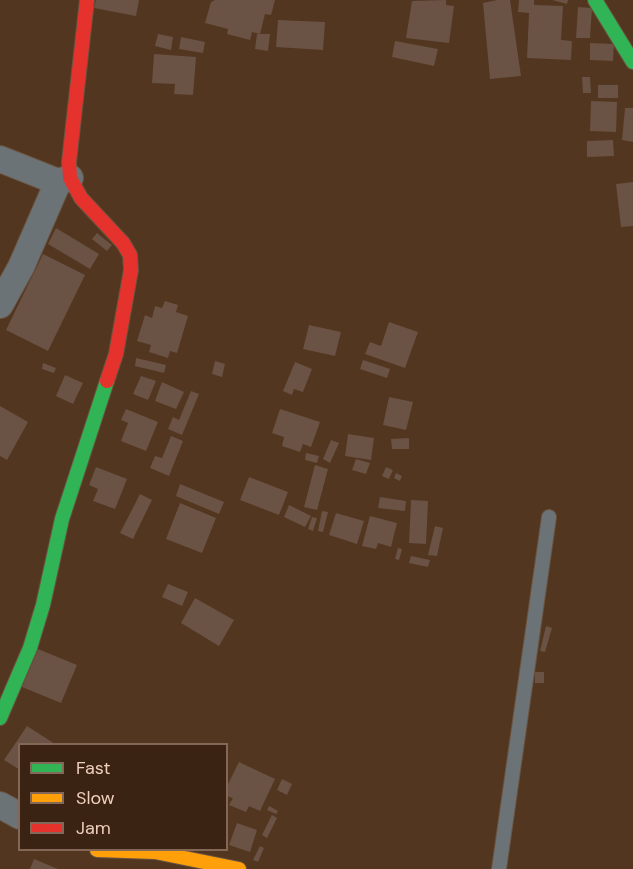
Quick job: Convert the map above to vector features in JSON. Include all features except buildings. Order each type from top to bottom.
[{"type":"street","points":[[0,305],[64,180],[69,162],[87,0]]},
{"type":"street","points":[[595,0],[633,62]]},
{"type":"street","points":[[0,159],[64,180],[123,243],[130,255],[128,298],[116,354],[62,519],[43,605],[30,648],[0,718]]},
{"type":"street","points":[[0,805],[18,815]]},
{"type":"street","points":[[130,851],[163,853],[238,869]]},
{"type":"lane","points":[[499,869],[549,517]]},
{"type":"traffic: fast","points":[[595,0],[633,62]]},
{"type":"traffic: fast","points":[[0,718],[30,648],[43,605],[62,519],[107,381]]},
{"type":"traffic: slow","points":[[126,851],[155,852],[239,869]]},
{"type":"traffic: jam","points":[[87,0],[69,162],[70,178],[81,198],[123,243],[130,255],[131,270],[116,354],[107,381]]}]
